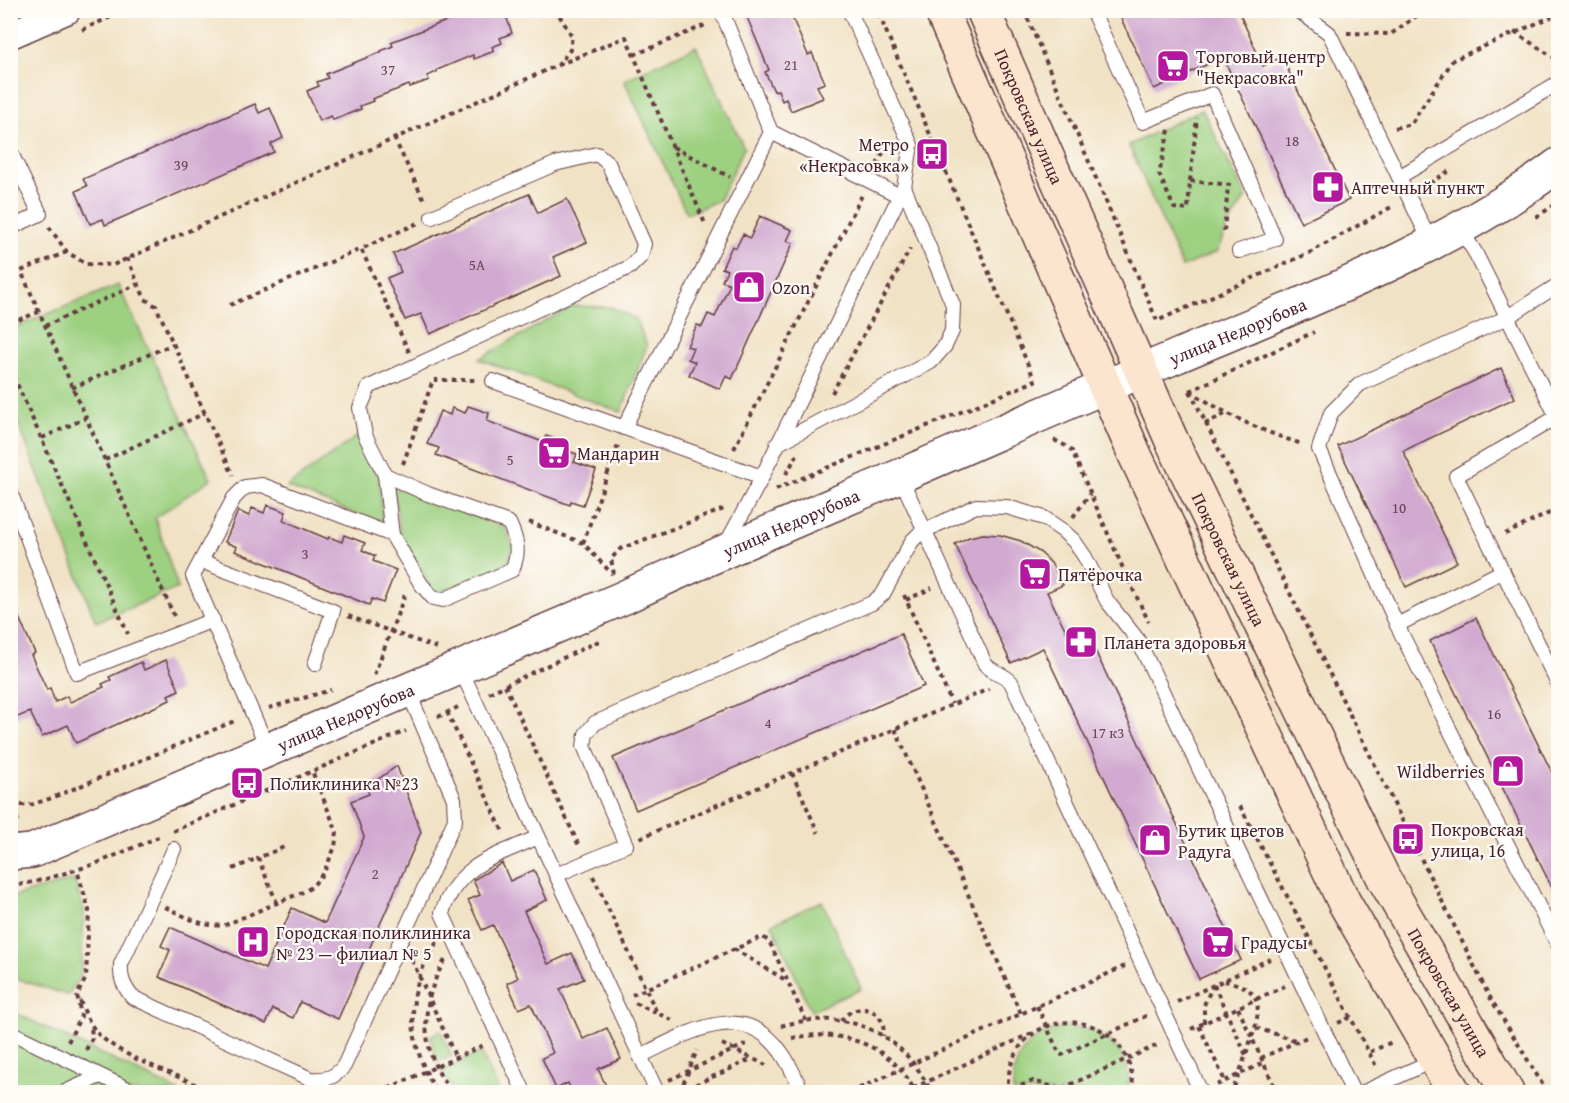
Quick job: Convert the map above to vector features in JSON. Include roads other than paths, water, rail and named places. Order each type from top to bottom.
[{"type":"main road","name":"Покровская улица","points":[[941,10],[1135,455],[1344,902],[1454,1092]]},
{"type":"main road","name":"Покровская улица","points":[[983,10],[1172,439],[1384,879],[1507,1092]]},
{"type":"street","points":[[10,35],[67,10]]},
{"type":"street","name":"улица Недорубова","points":[[10,853],[32,851],[407,689],[450,658],[625,597],[1106,386],[1333,291],[1460,228],[1538,180],[1558,165]]},
{"type":"lane","points":[[720,554],[760,480],[902,191],[911,145],[849,10]]},
{"type":"lane","points":[[1092,10],[1143,122],[1212,94],[1275,239],[1239,251]]},
{"type":"lane","points":[[1298,10],[1329,33],[1431,243]]},
{"type":"lane","points":[[722,14],[771,132],[870,180],[902,191],[921,228],[953,305],[952,331],[945,346],[931,362],[777,444]]},
{"type":"lane","points":[[1399,177],[1558,83]]},
{"type":"lane","points":[[622,432],[771,132]]},
{"type":"lane","points":[[10,152],[40,214],[10,228]]},
{"type":"lane","points":[[384,475],[428,495],[509,523],[518,542],[516,561],[512,570],[443,600],[432,598],[392,536],[384,475],[364,435],[360,408],[369,387],[630,267],[640,256],[644,244],[608,163],[597,154],[555,164],[432,217]]},
{"type":"lane","points":[[1460,228],[1476,254],[1506,318],[1558,416],[1456,476],[1558,684]]},
{"type":"lane","points":[[1558,285],[1506,318],[1360,384],[1331,413],[1319,449],[1397,626],[1558,945]]},
{"type":"lane","points":[[493,381],[622,432],[726,465],[760,480]]},
{"type":"lane","points":[[900,476],[985,664],[990,670],[1004,675],[1011,682],[1201,1092]]},
{"type":"lane","points":[[268,749],[194,576],[234,498],[245,487],[262,485],[392,536]]},
{"type":"lane","points":[[10,491],[77,673],[213,620]]},
{"type":"lane","points":[[556,874],[626,845],[587,755],[585,739],[594,723],[872,603],[883,594],[912,541],[925,531],[976,506],[1007,507],[1044,518],[1063,531],[1085,557],[1111,607],[1138,640],[1353,1092]]},
{"type":"lane","points":[[201,561],[333,611],[315,664]]},
{"type":"lane","points":[[1397,626],[1503,571]]},
{"type":"lane","points":[[450,658],[475,700],[656,1090]]},
{"type":"lane","points":[[174,849],[121,964],[122,983],[132,997],[311,1079],[325,1080],[336,1075],[348,1056],[455,820],[454,799],[407,689]]},
{"type":"lane","points":[[524,1092],[442,913],[456,883],[473,867],[538,837]]},
{"type":"lane","points":[[640,1056],[701,1027],[738,1024],[769,1040],[787,1061],[802,1092]]},
{"type":"lane","points":[[10,1032],[134,1092]]},
{"type":"lane","points":[[1364,1092],[1434,1060]]},
{"type":"lane","points":[[65,1092],[100,1076]]},
{"type":"place","name":"Торговый центр \"Некрасовка\"","points":[[1173,66]]},
{"type":"place","name":"Метро «Некрасовка»","points":[[932,154]]},
{"type":"place","name":"Аптечный пункт","points":[[1328,187]]},
{"type":"place","name":"Ozon","points":[[749,287]]},
{"type":"place","name":"Мандарин","points":[[554,453]]},
{"type":"place","name":"Пятёрочка","points":[[1035,574]]},
{"type":"place","name":"Планета здоровья","points":[[1081,642]]},
{"type":"place","name":"Wildberries","points":[[1508,771]]},
{"type":"place","name":"Поликлиника №23","points":[[247,783]]},
{"type":"place","name":"Покровская улица, 16","points":[[1408,839]]},
{"type":"place","name":"Бутик цветов Радуга","points":[[1155,840]]},
{"type":"place","name":"Городская поликлиника № 23 — филиал № 5","points":[[253,942]]},
{"type":"place","name":"Градусы","points":[[1218,942]]}]
